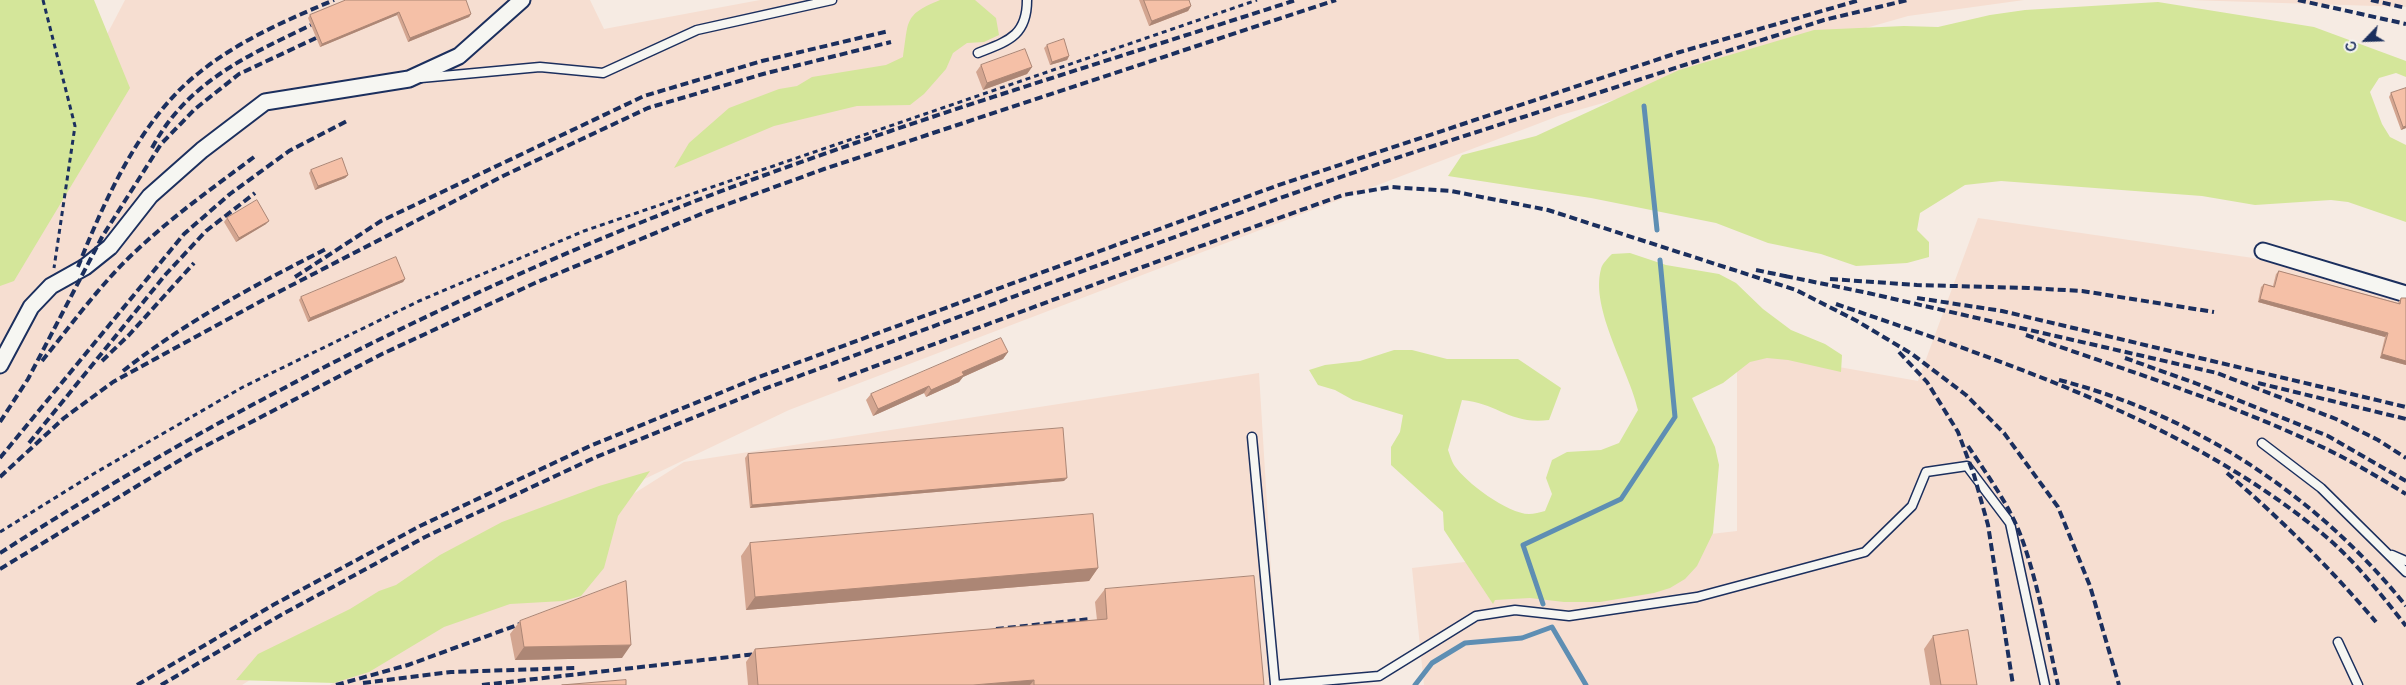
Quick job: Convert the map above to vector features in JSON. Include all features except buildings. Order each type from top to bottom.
[{"type":"street","points":[[0,365],[31,307],[51,286],[85,267],[110,247],[150,196],[202,150],[266,102],[409,79],[459,56],[522,0]]},
{"type":"street","points":[[2263,251],[2406,294]]},
{"type":"lane","points":[[409,79],[540,67],[603,73],[697,30],[832,0]]},
{"type":"lane","points":[[978,53],[1008,41],[1026,21],[1027,0]]},
{"type":"lane","points":[[1252,436],[1275,685],[1379,676],[1476,616],[1515,610],[1569,616],[1697,597],[1865,552],[1912,506],[1926,472],[1967,466],[2010,524],[2045,685]]},
{"type":"lane","points":[[2262,443],[2321,488],[2406,572]]},
{"type":"lane","points":[[2388,554],[2406,561]]},
{"type":"lane","points":[[2338,642],[2358,685]]},
{"type":"path","points":[[43,0],[75,126],[51,286]]},
{"type":"path","points":[[0,532],[95,473],[243,387],[419,301],[584,231],[1257,0]]},
{"type":"shaded area","points":[[125,0],[590,0],[604,29],[760,0],[2024,0],[1908,16],[1561,115],[789,410],[330,629],[242,685],[0,685],[0,239]]},
{"type":"shaded area","points":[[2189,0],[2406,0],[2406,7]]},
{"type":"shaded area","points":[[1978,218],[2253,258],[2406,299],[2406,685],[1424,685],[1412,568],[1737,531],[1737,349],[1918,381]]},
{"type":"shaded area","points":[[1259,373],[1278,685],[330,685],[684,462]]},
{"type":"green space","points":[[0,0],[94,0],[130,88],[14,281],[0,286]]},
{"type":"green space","points":[[940,0],[975,0],[996,18],[999,35],[984,42],[967,43],[953,53],[946,69],[924,94],[910,105],[857,106],[774,126],[674,168],[689,143],[729,108],[779,89],[797,86],[812,77],[886,65],[903,57],[910,21],[919,10]]},
{"type":"green space","points":[[2158,2],[2314,27],[2406,61],[2406,77],[2396,73],[2379,78],[2370,92],[2382,124],[2390,137],[2406,145],[2406,222],[2348,202],[2331,200],[2255,205],[2202,196],[2001,181],[1965,185],[1920,213],[1917,230],[1929,242],[1929,257],[1907,263],[1856,266],[1821,254],[1768,243],[1716,223],[1591,198],[1448,176],[1462,155],[1536,136],[1679,70],[1814,30],[1904,26],[1938,27],[1990,15],[2025,10]]},
{"type":"green space","points":[[1630,253],[1666,265],[1719,274],[1736,283],[1763,309],[1791,330],[1825,344],[1842,355],[1841,372],[1788,360],[1767,358],[1750,362],[1723,383],[1692,398],[1715,447],[1719,465],[1713,533],[1697,566],[1685,579],[1670,588],[1654,593],[1600,602],[1564,602],[1530,598],[1495,600],[1493,604],[1444,530],[1443,512],[1391,465],[1391,447],[1400,432],[1403,415],[1353,400],[1335,390],[1318,385],[1309,370],[1325,365],[1360,361],[1394,350],[1412,350],[1447,359],[1518,359],[1561,388],[1549,420],[1536,421],[1514,417],[1485,405],[1462,400],[1448,450],[1453,463],[1467,480],[1499,503],[1520,513],[1531,514],[1545,511],[1552,494],[1546,478],[1552,460],[1567,452],[1601,450],[1619,443],[1638,410],[1606,321],[1599,285],[1605,261],[1612,254]]},
{"type":"green space","points":[[650,471],[618,516],[604,568],[581,596],[563,601],[510,604],[444,627],[369,672],[334,683],[236,680],[258,654],[350,609],[379,591],[396,585],[440,555],[502,522],[599,486]]},
{"type":"waterway","points":[[1644,106],[1657,230]]},
{"type":"waterway","points":[[1543,604],[1523,545],[1621,499],[1675,417],[1660,260]]},
{"type":"waterway","points":[[1415,685],[1432,663],[1465,643],[1522,638],[1552,627],[1586,685]]},
{"type":"railway","points":[[78,267],[100,215],[127,161],[160,112],[179,90],[215,61],[248,40],[334,0]]},
{"type":"railway","points":[[0,553],[84,501],[255,403],[431,314],[612,234],[703,198],[850,145],[998,95],[1296,0]]},
{"type":"railway","points":[[0,569],[190,454],[382,354],[535,283],[706,212],[824,169],[1336,0]]},
{"type":"railway","points":[[137,685],[273,605],[420,526],[590,446],[759,377],[1276,186],[1680,52],[1860,0]]},
{"type":"railway","points":[[161,685],[281,615],[425,537],[596,457],[764,389],[1280,198],[1393,159],[1824,20],[1908,0]]},
{"type":"railway","points":[[2298,0],[2406,24]]},
{"type":"railway","points":[[2371,0],[2406,8]]},
{"type":"railway","points":[[152,148],[166,125],[201,88],[242,60],[311,25]]},
{"type":"railway","points":[[295,277],[381,221],[644,96],[762,61],[889,31]]},
{"type":"railway","points":[[0,422],[28,379],[102,237],[161,144],[195,109],[239,74],[316,38]]},
{"type":"railway","points":[[0,477],[64,418],[113,382],[263,300],[503,176],[648,108],[763,74],[891,42]]},
{"type":"railway","points":[[0,458],[184,234],[230,194],[289,151],[349,120]]},
{"type":"railway","points":[[42,361],[99,290],[137,250],[179,214],[254,157]]},
{"type":"railway","points":[[838,380],[1109,279],[1343,195],[1391,187],[1451,191],[1548,210],[1796,290],[1857,321],[1912,354],[1966,395],[2004,433],[2058,507],[2090,586],[2119,685]]},
{"type":"railway","points":[[29,443],[166,274],[206,231],[255,193]]},
{"type":"railway","points":[[123,371],[196,320],[273,276],[326,249]]},
{"type":"railway","points":[[102,361],[129,335],[194,263]]},
{"type":"railway","points":[[1756,270],[1790,277]]},
{"type":"railway","points":[[1785,276],[1868,293],[2217,373],[2336,419],[2378,440],[2406,458]]},
{"type":"railway","points":[[1830,279],[1917,285],[2082,291],[2214,312]]},
{"type":"railway","points":[[1917,298],[2002,311],[2406,407]]},
{"type":"railway","points":[[1836,304],[2031,373],[2159,429],[2220,462],[2277,499],[2331,541],[2361,571],[2406,626]]},
{"type":"railway","points":[[2026,335],[2212,400],[2284,430],[2331,451],[2406,494]]},
{"type":"railway","points":[[1899,352],[1927,382],[1958,432],[1974,475],[1988,525],[2013,685]]},
{"type":"railway","points":[[2125,358],[2195,383],[2328,436],[2406,481]]},
{"type":"railway","points":[[2059,380],[2109,395],[2158,415],[2206,438],[2251,465],[2294,496],[2334,530],[2372,566],[2406,606]]},
{"type":"railway","points":[[2258,383],[2406,419]]},
{"type":"railway","points":[[1968,446],[2005,503],[2022,539],[2038,593],[2058,685]]},
{"type":"railway","points":[[2227,473],[2304,544],[2376,622]]},
{"type":"railway","points":[[996,629],[1090,619]]},
{"type":"railway","points":[[336,685],[408,665],[528,621]]},
{"type":"railway","points":[[482,685],[765,653]]},
{"type":"railway","points":[[363,683],[451,672],[575,668]]}]
